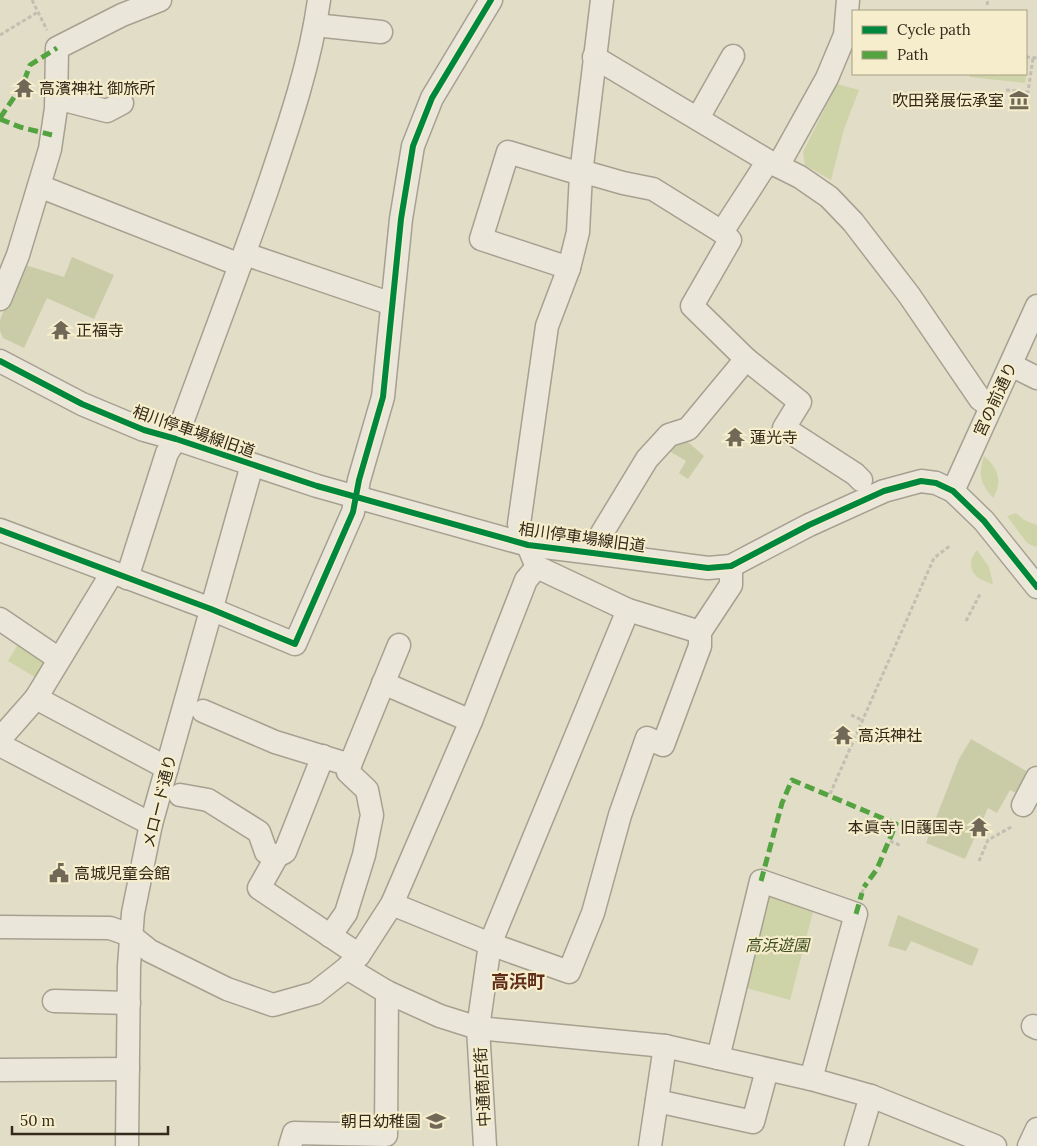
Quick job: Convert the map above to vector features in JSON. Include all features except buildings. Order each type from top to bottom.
[{"type":"street","points":[[0,739],[36,698],[59,659],[120,575],[167,453],[176,439],[243,259],[292,117],[315,25],[319,0]]},
{"type":"street","points":[[0,530],[211,609],[296,644],[353,512],[359,480],[383,397],[401,219],[413,146],[432,98],[491,0]]},
{"type":"street","points":[[602,0],[580,174],[578,232],[569,268],[547,326],[519,524],[537,567],[628,610],[700,632]]},
{"type":"street","points":[[722,232],[773,163],[827,78],[845,35],[848,0]]},
{"type":"street","points":[[0,299],[18,255],[50,149],[56,91],[57,48],[122,14],[157,1]]},
{"type":"street","points":[[315,25],[381,32]]},
{"type":"street","points":[[698,118],[733,56]]},
{"type":"street","points":[[594,57],[800,177],[829,197],[853,222],[909,295],[980,399],[991,407]]},
{"type":"street","points":[[56,91],[68,101],[107,111],[122,102]]},
{"type":"street","points":[[569,268],[481,239],[508,152],[580,174],[588,173],[654,189],[722,232],[730,240],[692,306],[746,359],[800,402],[784,428],[861,480]]},
{"type":"street","points":[[39,186],[243,259],[392,304]]},
{"type":"street","name":"宮の前通り","points":[[953,491],[1037,306]]},
{"type":"street","points":[[602,533],[647,459],[669,435],[688,429],[746,359]]},
{"type":"street","name":"相川停車場線旧道","points":[[0,361],[82,404],[144,430],[357,498],[528,545],[708,568],[730,566],[809,525],[884,491],[921,482],[936,483],[953,491],[984,521],[1037,587]]},
{"type":"street","points":[[1011,365],[1037,378]]},
{"type":"street","name":"メロード通り","points":[[127,1146],[130,935],[133,913],[151,824],[252,465]]},
{"type":"street","points":[[392,904],[490,944],[569,972],[593,913],[620,815],[647,738],[663,745],[700,646],[700,632],[730,586],[730,566]]},
{"type":"street","points":[[0,927],[110,928],[130,935],[150,951],[227,989],[273,1005],[315,993],[353,962],[392,904],[471,721],[526,580],[537,567]]},
{"type":"street","name":"中通商店街","points":[[485,1146],[478,1028],[490,944],[628,610]]},
{"type":"street","points":[[0,619],[59,659]]},
{"type":"street","points":[[330,936],[346,913],[364,855],[372,815],[367,790],[348,772],[398,645]]},
{"type":"street","points":[[383,683],[471,721]]},
{"type":"street","points":[[36,698],[166,768]]},
{"type":"street","points":[[203,712],[275,742],[350,765]]},
{"type":"street","points":[[0,745],[151,824]]},
{"type":"street","points":[[323,756],[285,852],[278,856],[259,888],[330,936],[353,962],[387,992],[440,1016],[478,1028],[665,1046],[811,1079],[870,1096],[995,1146]]},
{"type":"street","points":[[1023,805],[1037,778]]},
{"type":"street","points":[[180,795],[208,800],[259,832],[266,852],[278,856]]},
{"type":"street","points":[[718,1058],[761,880],[856,914],[811,1079]]},
{"type":"street","points":[[290,1146],[294,1133],[386,1141],[387,992]]},
{"type":"street","points":[[54,1001],[129,1003]]},
{"type":"street","points":[[650,1146],[665,1046]]},
{"type":"street","points":[[0,1070],[128,1069]]},
{"type":"street","points":[[657,1101],[753,1122],[767,1070]]},
{"type":"street","points":[[856,1146],[870,1096]]},
{"type":"street","points":[[1029,1146],[1037,1129]]},
{"type":"path","points":[[32,0],[57,48]]},
{"type":"path","points":[[986,5],[988,0]]},
{"type":"path","points":[[0,35],[38,12]]},
{"type":"path","points":[[1006,90],[1028,92],[1035,58]]},
{"type":"path","points":[[830,794],[934,558],[951,545]]},
{"type":"path","points":[[966,621],[980,594]]},
{"type":"path","points":[[851,715],[862,720]]},
{"type":"path","points":[[979,861],[988,840],[1012,826]]},
{"type":"path","points":[[890,841],[902,846]]},
{"type":"path","points":[[862,893],[864,887]]},
{"type":"green space","points":[[970,75],[1026,75],[1025,83],[969,77]]},
{"type":"green space","points":[[837,84],[859,90],[844,129],[831,180],[805,165],[803,152]]},
{"type":"green space","points":[[72,257],[114,275],[94,319],[47,298],[24,348],[3,338],[0,331],[0,320],[22,264],[64,277]]},
{"type":"green space","points":[[681,436],[704,456],[688,479],[679,473],[686,461],[666,449]]},
{"type":"green space","points":[[984,456],[996,470],[998,486],[993,498],[981,479]]},
{"type":"green space","points":[[1016,513],[1024,520],[1037,525],[1037,546],[1035,547],[1027,543],[1007,516]]},
{"type":"green space","points":[[977,550],[989,567],[993,584],[976,576],[973,572],[971,562]]},
{"type":"green space","points":[[20,641],[50,658],[38,679],[8,661]]},
{"type":"green space","points":[[971,739],[1028,772],[1016,793],[1010,790],[997,813],[988,808],[965,859],[926,843],[959,759]]},
{"type":"green space","name":"高浜遊園","points":[[765,890],[815,904],[790,1000],[739,986]]},
{"type":"green space","points":[[898,915],[979,949],[972,966],[911,941],[906,951],[888,946]]},
{"type":"marked path","points":[[0,118],[23,84],[30,65],[57,48]]},
{"type":"marked path","points":[[0,119],[20,127],[52,135]]},
{"type":"marked path","points":[[761,881],[782,803],[792,780],[896,824],[877,869],[864,887]]},
{"type":"marked path","points":[[856,914],[862,893]]},
{"type":"cycle path","points":[[0,530],[211,609],[295,644],[353,512],[359,480],[383,397],[401,219],[413,146],[432,98],[491,0]]},
{"type":"cycle path","points":[[0,361],[82,404],[144,430],[317,486],[528,545],[708,568],[731,566],[809,525],[884,491],[921,481],[936,483],[953,491],[984,521],[1037,587]]},
{"type":"place","name":"高濱神社 御旅所","points":[[24,88]]},
{"type":"place","name":"吹田発展伝承室","points":[[1019,100]]},
{"type":"place","name":"正福寺","points":[[61,330]]},
{"type":"place","name":"蓮光寺","points":[[735,437]]},
{"type":"place","name":"高浜神社","points":[[843,735]]},
{"type":"place","name":"本眞寺 旧護国寺","points":[[979,827]]},
{"type":"place","name":"高城児童会館","points":[[59,873]]},
{"type":"place","name":"朝日幼稚園","points":[[436,1121]]},
{"type":"district","name":"高浜町","points":[[518,981]]}]
